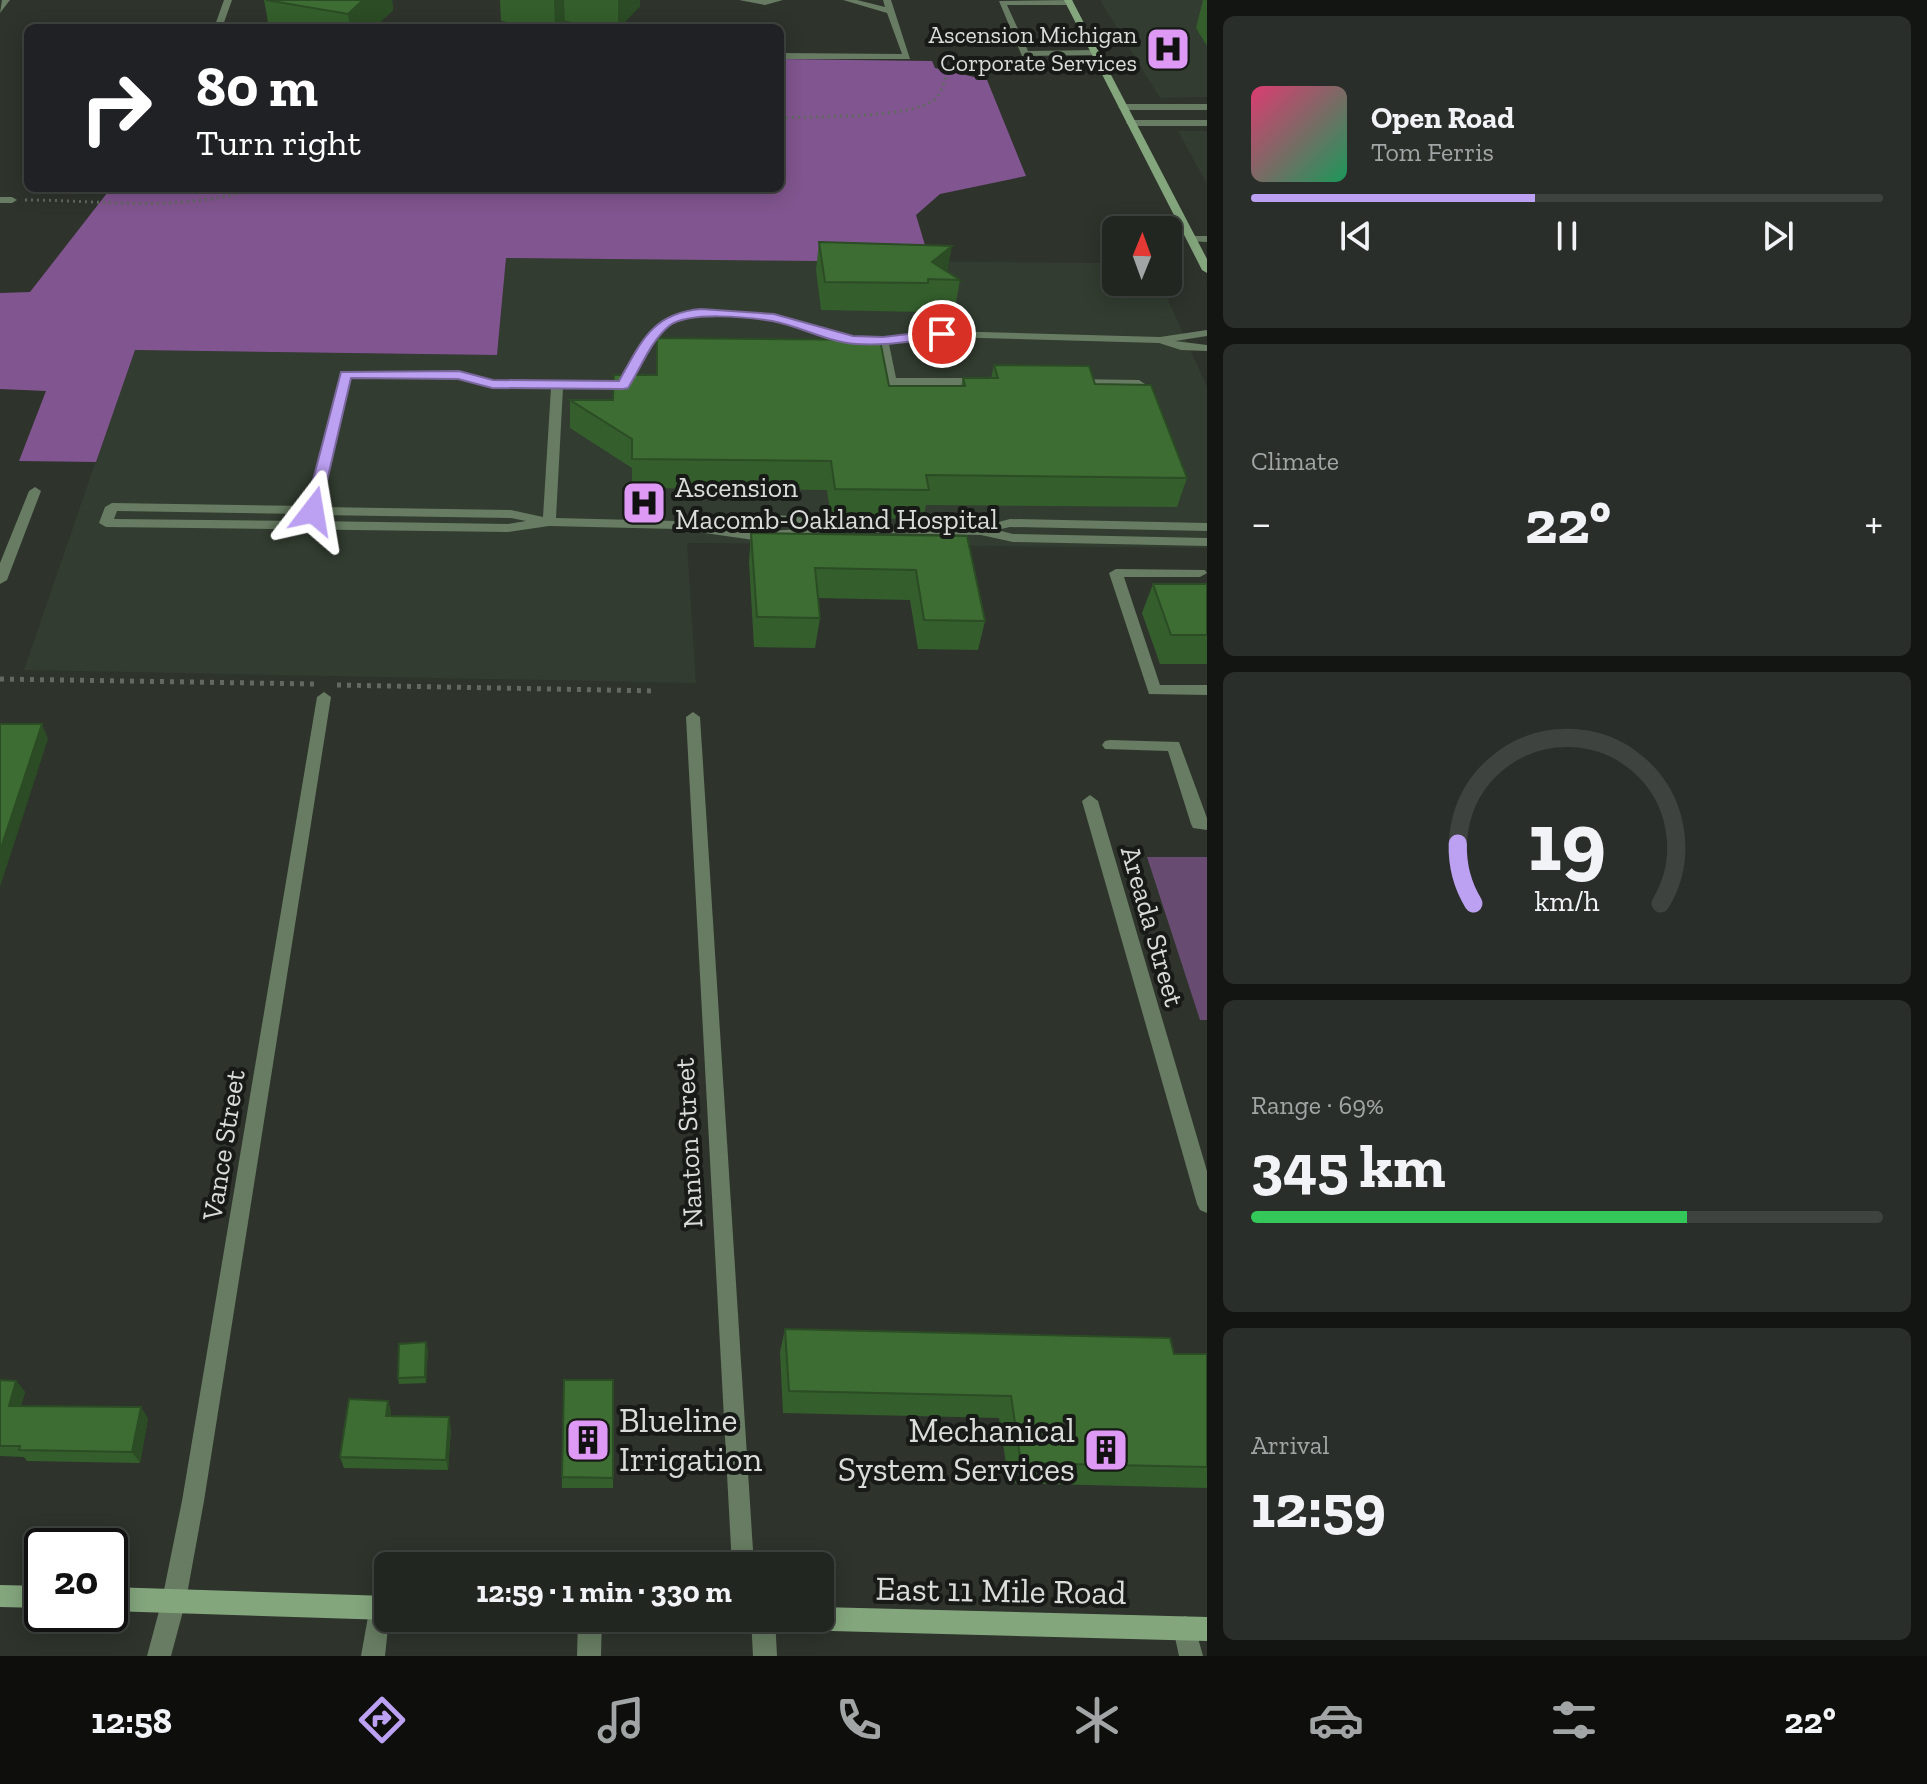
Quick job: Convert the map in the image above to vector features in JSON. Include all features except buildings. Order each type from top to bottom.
[{"type":"main road","points":[[1068,1],[1207,270]]},
{"type":"main road","points":[[0,1596],[24,1597]]},
{"type":"main road","points":[[128,1599],[374,1608]]},
{"type":"main road","name":"East 11 Mile Road","points":[[834,1619],[1196,1629]]},
{"type":"street","points":[[0,10],[6,0]]},
{"type":"street","points":[[219,24],[228,0]]},
{"type":"street","points":[[743,0],[779,0]]},
{"type":"street","points":[[847,0],[891,11]]},
{"type":"street","points":[[784,56],[907,57],[887,0]]},
{"type":"street","points":[[1068,1],[1002,3],[1025,54],[1095,53]]},
{"type":"street","points":[[1123,107],[1207,107]]},
{"type":"street","points":[[1131,123],[1207,123]]},
{"type":"street","points":[[1191,239],[1207,239]]},
{"type":"street","points":[[309,526],[345,374],[459,375],[492,384],[623,385],[649,341],[665,323],[681,315],[701,313],[774,317],[852,340],[883,341],[942,334],[1160,340],[1207,333]]},
{"type":"street","points":[[1160,340],[1181,347],[1207,348]]},
{"type":"street","points":[[883,341],[891,382],[999,382]]},
{"type":"street","points":[[1061,383],[1139,384]]},
{"type":"street","points":[[549,522],[557,385]]},
{"type":"street","points":[[0,580],[35,491]]},
{"type":"street","points":[[549,522],[511,514],[112,507],[106,523],[508,528],[549,522],[676,525],[719,518],[808,521],[831,528],[981,531],[1013,538],[1207,542]]},
{"type":"street","points":[[981,531],[1010,523],[1207,527]]},
{"type":"street","points":[[1200,573],[1116,573],[1154,690],[1207,690]]},
{"type":"street","name":"Vance Street","points":[[159,1656],[174,1600],[193,1501],[324,697]]},
{"type":"street","name":"Nanton Street","points":[[693,717],[742,1552]]},
{"type":"street","points":[[1110,745],[1174,746],[1199,824],[1207,824]]},
{"type":"street","name":"Areada Street","points":[[1090,801],[1207,1204]]},
{"type":"street","points":[[1191,1656],[1196,1629]]},
{"type":"street","points":[[373,1656],[378,1632]]},
{"type":"street","points":[[589,1656],[590,1632]]},
{"type":"street","points":[[764,1632],[765,1656]]},
{"type":"path","points":[[784,118],[913,109],[934,100],[941,89],[942,74],[953,62]]},
{"type":"path","points":[[6,200],[88,199],[121,206],[152,206],[234,192]]},
{"type":"shaded area","name":"Ascension Michigan Corporate Services","points":[[1100,0],[1207,0],[1207,97],[1160,98]]},
{"type":"shaded area","points":[[784,59],[932,61],[935,68],[987,80],[1026,176],[940,194],[916,215],[930,262],[506,258],[497,355],[135,350],[96,462],[19,461],[46,391],[0,389],[0,293],[30,292],[108,192],[784,192]]},
{"type":"shaded area","points":[[1178,131],[1207,131],[1207,184]]},
{"type":"shaded area","name":"Ascension Macomb-Oakland Hospital","points":[[506,258],[1102,263],[1102,296],[1166,296],[1207,387],[1207,548],[687,543],[696,683],[24,670],[134,350],[497,355]]},
{"type":"shaded area","points":[[1147,857],[1207,857],[1207,1020],[1200,1020]]},
{"type":"place","name":"Ascension Michigan Corporate Services","points":[[1168,49]]},
{"type":"place","name":"Ascension Macomb-Oakland Hospital","points":[[644,503]]},
{"type":"place","name":"Blueline Irrigation","points":[[588,1440]]},
{"type":"place","name":"Mechanical System Services","points":[[1106,1450]]},
{"type":"route","points":[[313,511],[345,374],[459,375],[492,384],[623,385],[649,341],[665,323],[681,315],[701,313],[774,317],[852,340],[883,341],[942,334]]}]
